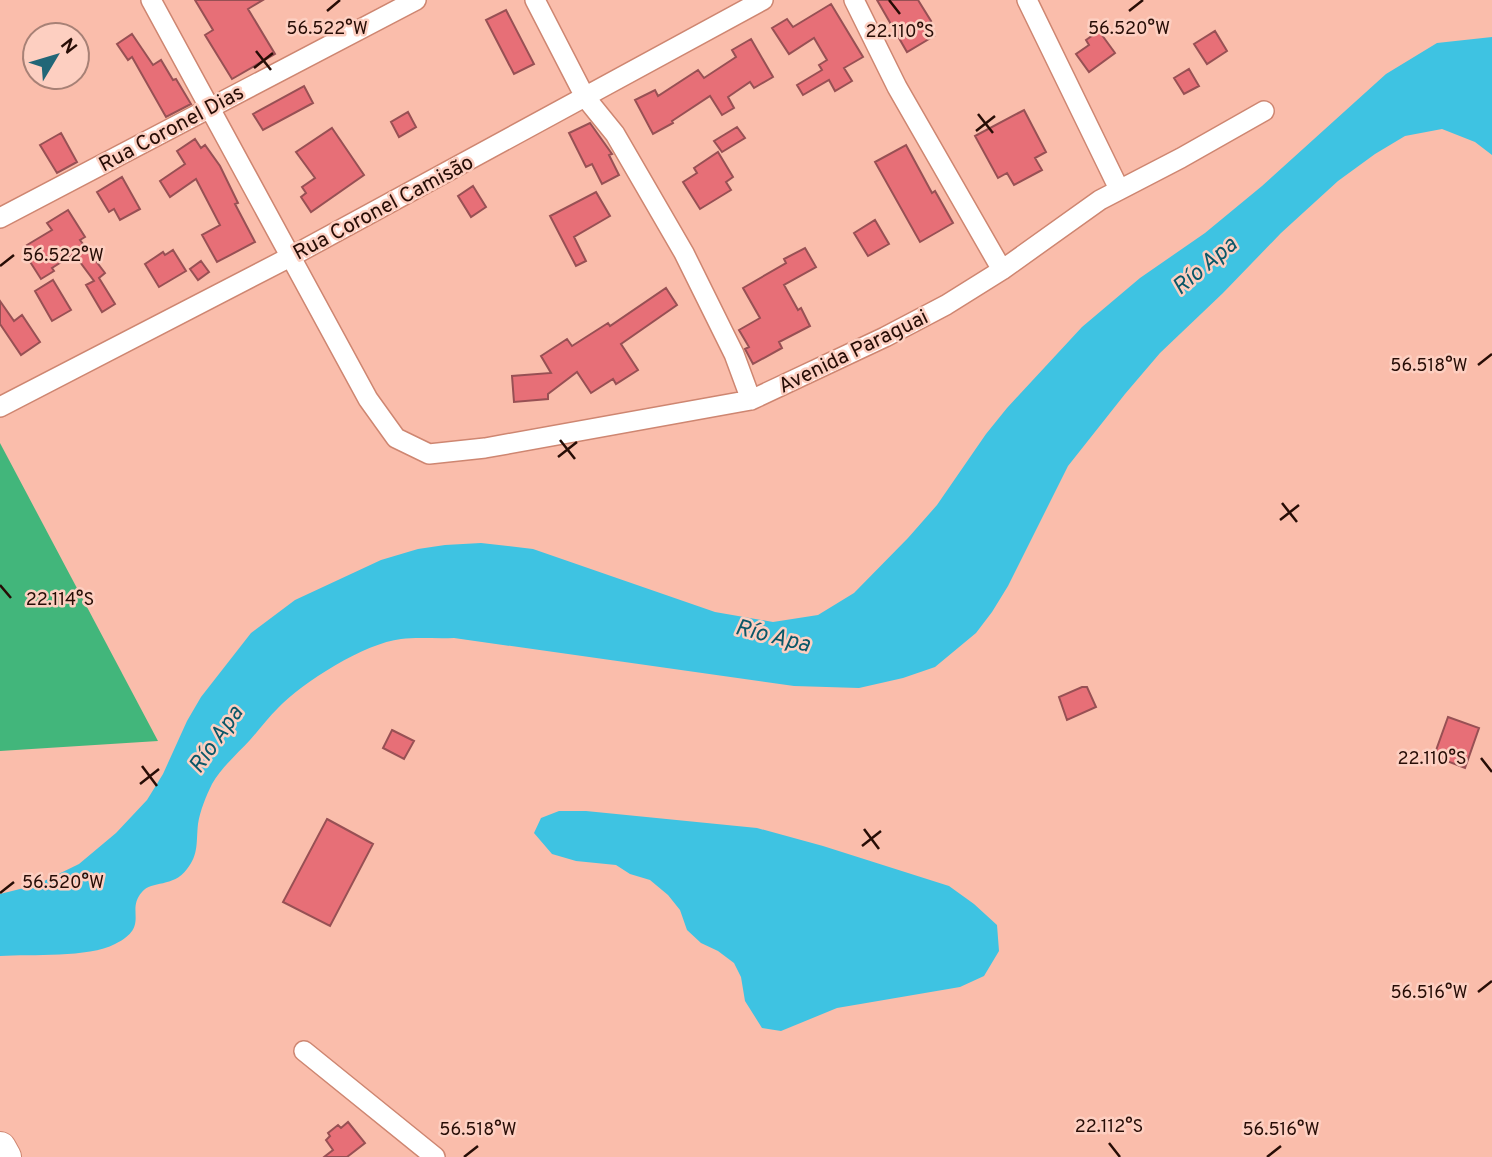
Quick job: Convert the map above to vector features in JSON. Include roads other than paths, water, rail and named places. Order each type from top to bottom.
[{"type":"highway","points":[[0,1148],[5,1157]]},
{"type":"street","points":[[151,0],[292,256]]},
{"type":"street","name":"Rua Coronel Dias","points":[[0,218],[416,0]]},
{"type":"street","points":[[535,0],[586,97],[615,134],[678,242],[734,354],[751,400]]},
{"type":"street","name":"Rua Coronel Camisão","points":[[0,407],[292,256],[762,0]]},
{"type":"street","points":[[854,0],[897,87],[1002,270]]},
{"type":"street","points":[[1027,0],[1119,189]]},
{"type":"street","name":"Avenida Paraguai","points":[[292,256],[345,361],[368,400],[396,438],[429,454],[454,453],[751,400],[946,305],[1002,270],[1100,200],[1264,111]]},
{"type":"street","points":[[304,1051],[435,1157]]},
{"type":"water","name":"Río Apa","points":[[1492,37],[1492,155],[1475,142],[1442,129],[1405,136],[1338,181],[1281,233],[1160,353],[1125,394],[1068,466],[1008,586],[992,612],[976,633],[935,667],[859,688],[794,686],[454,638],[407,638],[386,642],[335,665],[303,687],[278,708],[225,767],[212,784],[204,804],[191,863],[175,879],[151,886],[142,892],[137,899],[135,925],[126,937],[115,944],[90,952],[0,956],[0,894],[36,885],[79,864],[116,833],[147,800],[201,697],[251,633],[295,600],[381,560],[418,549],[481,543],[533,549],[715,612],[773,622],[818,615],[854,593],[908,538],[937,505],[1007,408],[1082,327],[1140,278],[1205,233],[1262,186],[1386,74],[1437,43]]},
{"type":"water","points":[[559,811],[586,811],[757,828],[949,886],[997,925],[999,951],[984,976],[960,987],[837,1008],[781,1031],[762,1028],[745,1001],[741,977],[734,963],[701,943],[687,930],[680,910],[668,895],[650,880],[630,874],[616,865],[576,861],[552,854],[534,833],[541,818]]}]
